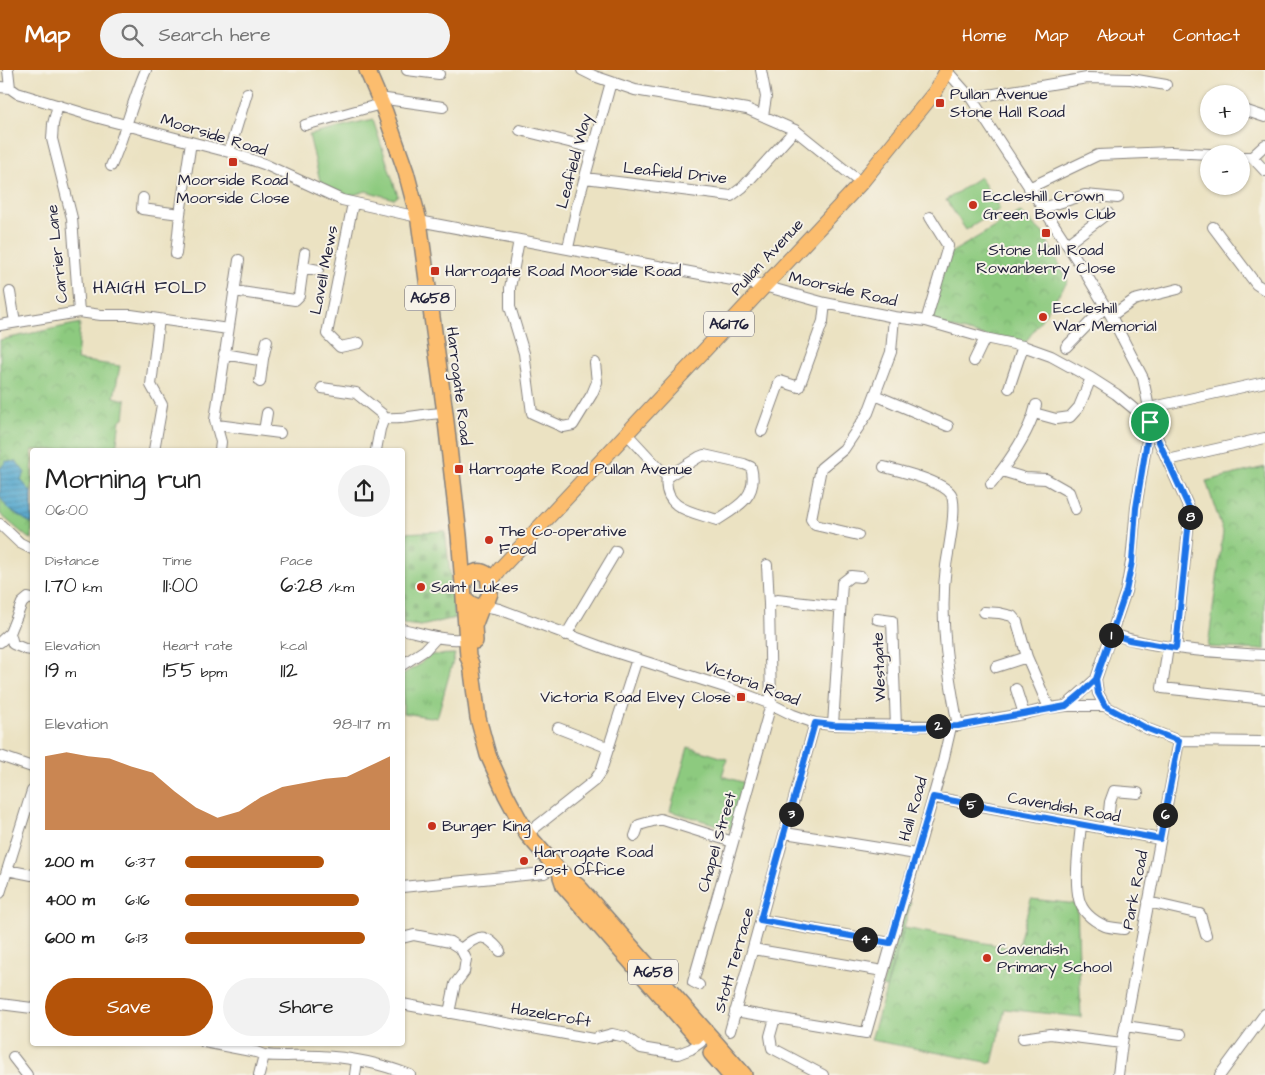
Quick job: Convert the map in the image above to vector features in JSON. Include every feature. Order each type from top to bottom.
[{"type":"highway","name":"Harrogate Road","points":[[366,70],[380,101],[406,172],[419,219],[459,535]]},
{"type":"highway","name":"A658","points":[[459,535],[467,557],[487,587],[474,629],[469,633]]},
{"type":"highway","name":"A658","points":[[459,535],[463,591],[469,633],[476,654],[471,664],[478,718],[488,755],[526,834],[557,870],[578,886],[744,1075]]},
{"type":"highway","points":[[472,573],[487,587],[471,604],[463,591],[472,573]]},
{"type":"highway","name":"A658","points":[[557,870],[564,886],[730,1075]]},
{"type":"main road","name":"Pullan Avenue","points":[[487,587],[860,182],[935,92],[947,70]]},
{"type":"street","points":[[5,88],[8,70]]},
{"type":"street","points":[[112,166],[121,145],[135,94],[146,70]]},
{"type":"street","points":[[407,70],[440,74]]},
{"type":"street","points":[[582,70],[635,90],[747,109],[795,130],[860,182]]},
{"type":"street","points":[[761,70],[766,97],[763,116]]},
{"type":"street","points":[[947,70],[971,98],[1067,244],[1106,306],[1143,378],[1150,422],[1136,508],[1132,562],[1126,591],[1096,679],[1098,693],[1105,706]]},
{"type":"street","points":[[971,98],[1087,78],[1130,78],[1166,85]]},
{"type":"street","name":"Leafield Way","points":[[568,248],[611,82]]},
{"type":"street","name":"Moorside Road","points":[[5,88],[16,93],[126,125],[229,152],[264,164],[342,200],[353,203],[519,240],[764,286],[825,303],[894,317],[926,321],[985,338],[1023,346],[1051,356],[1091,378],[1116,394],[1150,422]]},
{"type":"street","points":[[229,152],[247,93]]},
{"type":"street","points":[[306,125],[380,101],[442,107]]},
{"type":"street","name":"Carrier Lane","points":[[58,105],[53,124],[52,140],[72,218],[78,312]]},
{"type":"street","points":[[1250,112],[1265,117]]},
{"type":"street","points":[[520,130],[593,148]]},
{"type":"street","name":"Leafield Drive","points":[[585,178],[730,196],[743,186],[795,130]]},
{"type":"street","points":[[176,254],[191,142]]},
{"type":"street","points":[[1250,155],[1265,144]]},
{"type":"street","points":[[1029,188],[1098,155],[1171,152],[1200,154]]},
{"type":"street","points":[[1250,159],[1265,171]]},
{"type":"street","points":[[1042,208],[1085,195],[1118,198]]},
{"type":"street","points":[[143,198],[142,210],[180,214]]},
{"type":"street","name":"Lavell Mews","points":[[353,203],[327,334],[340,347],[359,343]]},
{"type":"street","points":[[1067,244],[1108,213]]},
{"type":"street","points":[[926,321],[948,246],[930,217]]},
{"type":"street","points":[[1213,227],[1256,284],[1265,290]]},
{"type":"street","points":[[519,240],[510,288],[510,308],[524,353],[532,413],[563,427],[572,425],[592,394],[597,382],[595,364]]},
{"type":"street","points":[[234,291],[295,300],[299,296],[305,253]]},
{"type":"street","points":[[220,448],[221,442],[216,420],[239,260]]},
{"type":"street","points":[[303,268],[318,270]]},
{"type":"street","points":[[1111,316],[1134,300],[1178,289]]},
{"type":"street","points":[[10,292],[14,322]]},
{"type":"street","points":[[762,431],[780,381],[799,387],[822,321],[825,303]]},
{"type":"street","points":[[1066,347],[1106,306]]},
{"type":"street","points":[[0,325],[78,312],[101,315],[130,315],[228,329]]},
{"type":"street","points":[[858,535],[815,525],[811,519],[821,468],[844,449],[868,414],[891,352],[894,317]]},
{"type":"street","points":[[154,448],[162,405],[151,384],[160,319]]},
{"type":"street","points":[[974,361],[985,338]]},
{"type":"street","points":[[260,382],[268,341]]},
{"type":"street","points":[[1009,388],[1023,346]]},
{"type":"street","points":[[224,354],[259,360],[263,359]]},
{"type":"street","points":[[991,484],[1002,471],[1028,428],[1035,409],[1056,419],[1070,417],[1079,407],[1091,378]]},
{"type":"street","points":[[1149,408],[1265,382]]},
{"type":"street","points":[[322,388],[356,393],[382,414],[384,418]]},
{"type":"street","points":[[875,395],[948,426]]},
{"type":"street","points":[[264,431],[267,413]]},
{"type":"street","points":[[384,418],[400,420],[445,414]]},
{"type":"street","points":[[376,448],[384,418]]},
{"type":"street","points":[[1150,422],[1190,510],[1172,648],[1162,688],[1265,699]]},
{"type":"street","points":[[217,425],[280,433]]},
{"type":"street","points":[[627,434],[667,477],[666,487],[670,499],[680,507],[717,520],[745,501],[749,495],[753,476],[751,467],[704,455],[699,456],[667,477]]},
{"type":"street","points":[[1168,460],[1265,438]]},
{"type":"street","points":[[884,468],[910,473],[943,488],[949,492],[953,500],[954,510],[946,569],[944,608],[946,662],[954,726]]},
{"type":"street","points":[[1002,471],[1025,478],[1046,479],[1069,492],[1075,509]]},
{"type":"street","points":[[0,524],[20,543],[30,548]]},
{"type":"street","points":[[566,635],[616,551]]},
{"type":"street","name":"Chapel Street","points":[[698,985],[693,982],[771,704],[767,565]]},
{"type":"street","points":[[833,725],[842,582],[851,576],[861,577]]},
{"type":"street","name":"Victoria Road","points":[[487,587],[499,609],[566,635],[771,704],[815,723],[896,727],[954,726],[1049,708],[1105,706],[1148,729],[1179,741],[1265,742]]},
{"type":"street","points":[[0,642],[10,633],[22,603],[30,598]]},
{"type":"street","points":[[769,604],[777,600],[840,607]]},
{"type":"street","points":[[984,612],[1012,616],[1017,622],[1027,657],[1049,708]]},
{"type":"street","name":"Westgate","points":[[877,619],[892,621],[896,727]]},
{"type":"street","points":[[405,630],[441,637],[469,633]]},
{"type":"street","points":[[10,633],[13,644],[25,650],[30,650]]},
{"type":"street","points":[[1112,634],[1129,640],[1172,648],[1265,655]]},
{"type":"street","points":[[405,663],[441,637]]},
{"type":"street","points":[[996,667],[1027,657]]},
{"type":"street","points":[[526,834],[594,781],[602,772],[637,659]]},
{"type":"street","points":[[1066,706],[1096,679]]},
{"type":"street","points":[[1016,689],[1024,714]]},
{"type":"street","name":"Stott Terrace","points":[[730,1030],[815,723]]},
{"type":"street","name":"Hall Road","points":[[736,1011],[866,1033],[890,943],[954,726]]},
{"type":"street","points":[[558,728],[609,748]]},
{"type":"street","name":"Park Road","points":[[1118,1075],[1125,1026],[1179,741]]},
{"type":"street","points":[[0,756],[30,766]]},
{"type":"street","points":[[1106,830],[1110,802],[1114,791],[1138,793]]},
{"type":"street","name":"Cavendish Road","points":[[933,797],[1160,839]]},
{"type":"street","points":[[0,893],[30,801]]},
{"type":"street","points":[[635,836],[639,824],[660,819],[733,842]]},
{"type":"street","points":[[1080,825],[1077,870],[1079,899],[1085,912],[1094,920],[1107,927],[1124,929]]},
{"type":"street","points":[[785,833],[916,854]]},
{"type":"street","points":[[7,870],[30,875]]},
{"type":"street","points":[[405,887],[544,873],[557,870]]},
{"type":"street","points":[[1148,902],[1200,914],[1206,935]]},
{"type":"street","points":[[760,920],[890,943]]},
{"type":"street","points":[[405,937],[414,935],[450,942],[461,949],[466,959],[464,972],[454,984],[449,1013]]},
{"type":"street","points":[[461,949],[473,939],[480,937],[493,942],[500,951]]},
{"type":"street","points":[[753,949],[883,971]]},
{"type":"street","points":[[0,1004],[30,1008]]},
{"type":"street","name":"Hazelcroft","points":[[405,1005],[593,1039],[612,1034],[626,1037],[641,1048],[660,1052],[678,1054],[691,1049],[701,1042]]},
{"type":"street","points":[[1220,1075],[1265,1014]]},
{"type":"street","points":[[775,1018],[770,1036],[772,1048],[823,1075]]},
{"type":"street","points":[[1125,1026],[1181,1034]]},
{"type":"street","points":[[1023,1038],[1050,1034],[1122,1043]]},
{"type":"street","points":[[225,1046],[264,1055],[319,1056],[357,1061],[396,1069],[410,1075]]},
{"type":"street","points":[[259,1075],[264,1055]]},
{"type":"street","points":[[13,1057],[27,1075]]},
{"type":"street","points":[[354,1075],[357,1061]]},
{"type":"green space","points":[[373,120],[398,196],[394,199],[366,191],[347,197],[321,185],[309,135]]},
{"type":"green space","name":"Eccleshill Crown Green Bowls Club","points":[[980,177],[1000,209],[966,230],[946,200]]},
{"type":"green space","points":[[1020,212],[1043,233],[1068,281],[1023,346],[926,321],[947,255]]},
{"type":"green space","points":[[80,323],[77,360],[120,366],[114,397],[126,400],[124,418],[120,420],[116,448],[30,448],[30,538],[0,514],[0,340]]},
{"type":"green space","points":[[1265,467],[1265,650],[1208,647],[1223,532],[1206,481]]},
{"type":"green space","points":[[445,531],[455,618],[421,626],[405,624],[405,533]]},
{"type":"green space","points":[[455,654],[437,718],[405,713],[405,673],[419,665],[429,655]]},
{"type":"green space","points":[[688,747],[727,759],[722,776],[745,783],[731,829],[670,811]]},
{"type":"green space","points":[[1031,899],[1077,904],[1081,1017],[1005,1009],[992,1063],[871,1040],[904,928],[1017,949]]},
{"type":"green space","points":[[907,902],[911,903],[886,988],[882,987]]},
{"type":"water","points":[[6,461],[17,462],[25,473],[21,480],[30,491],[30,523],[8,509],[0,497],[0,469]]},
{"type":"place","name":"Pullan Avenue Stone Hall Road","points":[[940,103]]},
{"type":"place","name":"Moorside Road Moorside Close","points":[[233,162]]},
{"type":"place","name":"Eccleshill Crown Green Bowls Club","points":[[973,205]]},
{"type":"place","name":"Stone Hall Road Rowanberry Close","points":[[1046,233]]},
{"type":"place","name":"Harrogate Road Moorside Road","points":[[435,271]]},
{"type":"place","name":"Eccleshill War Memorial","points":[[1043,317]]},
{"type":"place","name":"Harrogate Road Pullan Avenue","points":[[459,469]]},
{"type":"place","name":"The Co-operative Food","points":[[489,540]]},
{"type":"place","name":"Saint Lukes","points":[[421,587]]},
{"type":"place","name":"Victoria Road Elvey Close","points":[[741,697]]},
{"type":"place","name":"Burger King","points":[[432,826]]},
{"type":"place","name":"Harrogate Road Post Office","points":[[524,861]]},
{"type":"place","name":"Cavendish Primary School","points":[[987,958]]},
{"type":"district","name":"HAIGH FOLD","points":[[150,287]]},
{"type":"route","points":[[1150,422],[1136,508],[1132,562],[1126,591],[1106,647],[1096,679],[1066,706],[958,726],[896,727],[815,723],[760,920],[890,943],[933,797],[1160,839],[1179,741],[1148,729],[1105,706],[1098,693],[1096,679],[1112,634],[1129,640],[1176,648],[1190,510],[1150,422]]}]
